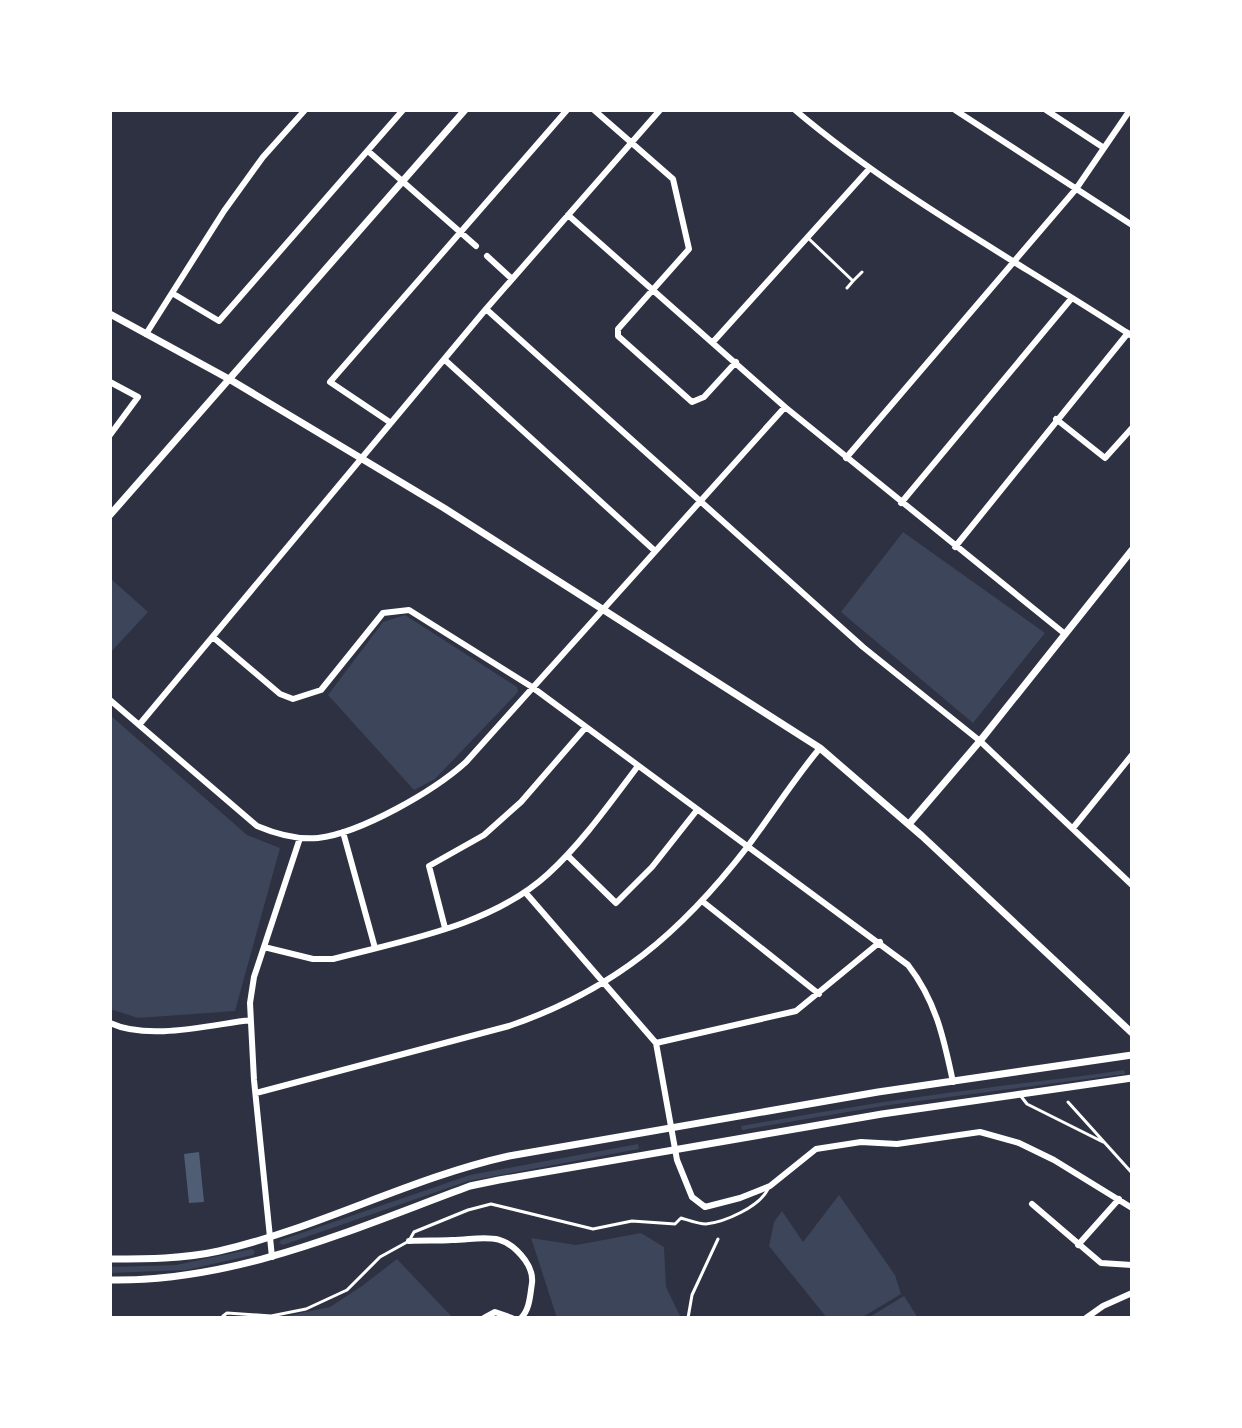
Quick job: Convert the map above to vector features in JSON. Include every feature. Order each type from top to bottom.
[{"type":"street","points":[[146,334],[224,211],[263,157],[305,110]]},
{"type":"street","points":[[172,293],[219,321],[403,110]]},
{"type":"street","points":[[110,515],[465,110]]},
{"type":"street","points":[[391,423],[330,382],[567,110]]},
{"type":"street","points":[[594,110],[673,179],[689,249],[618,329],[618,336],[692,402],[704,397],[736,362]]},
{"type":"street","points":[[139,725],[486,309],[660,110]]},
{"type":"street","points":[[795,110],[870,168],[1012,262],[1131,335],[1056,419],[955,547]]},
{"type":"street","points":[[955,110],[1132,225]]},
{"type":"street","points":[[1046,110],[1104,148]]},
{"type":"street","points":[[846,458],[1076,189],[1130,110]]},
{"type":"street","points":[[368,151],[476,246]]},
{"type":"street","points":[[713,342],[870,168]]},
{"type":"street","points":[[568,215],[785,407],[1065,634]]},
{"type":"street","points":[[487,256],[512,279]]},
{"type":"street","points":[[901,503],[1071,299]]},
{"type":"street","points":[[486,309],[863,647],[980,741],[1132,885]]},
{"type":"street","points":[[110,314],[229,379],[362,459],[820,748],[909,824],[1132,1033]]},
{"type":"street","points":[[445,360],[655,551]]},
{"type":"street","points":[[110,382],[138,397],[110,435]]},
{"type":"street","points":[[110,700],[257,826],[300,838],[343,832],[418,798],[449,777],[785,407]]},
{"type":"street","points":[[1056,419],[1105,458],[1132,428]]},
{"type":"street","points":[[909,824],[980,741],[1132,551]]},
{"type":"street","points":[[214,638],[280,694],[293,699],[321,690],[383,613],[409,610],[532,687],[908,965],[930,998],[943,1032],[953,1082]]},
{"type":"street","points":[[445,928],[429,866],[484,835],[512,811],[586,727]]},
{"type":"street","points":[[256,1093],[509,1026],[547,1013],[603,985],[660,942],[702,901],[748,846],[820,748]]},
{"type":"street","points":[[1073,828],[1132,755]]},
{"type":"street","points":[[264,947],[313,959],[333,959],[480,916],[525,892],[546,876],[567,855],[638,766]]},
{"type":"street","points":[[567,855],[616,903],[652,867],[697,810]]},
{"type":"street","points":[[343,832],[375,948]]},
{"type":"street","points":[[272,1258],[250,1003],[254,977],[300,838]]},
{"type":"street","points":[[525,892],[656,1043],[674,1151],[686,1187],[692,1197],[705,1207],[770,1186],[816,1149],[861,1142],[897,1144],[980,1132],[1019,1143],[1054,1160],[1132,1208]]},
{"type":"street","points":[[702,901],[819,994]]},
{"type":"street","points":[[656,1043],[796,1011],[880,942]]},
{"type":"street","points":[[110,1023],[136,1031],[160,1031],[250,1020]]},
{"type":"street","points":[[110,1259],[174,1258],[218,1251],[269,1237],[471,1164],[1048,1066],[1132,1055]]},
{"type":"street","points":[[110,1280],[143,1281],[195,1275],[272,1258],[470,1186],[882,1114],[1132,1078]]},
{"type":"street","points":[[1078,1245],[1119,1199]]},
{"type":"street","points":[[1032,1204],[1101,1263],[1132,1265]]},
{"type":"street","points":[[409,1241],[457,1240],[475,1236],[502,1239],[513,1246],[530,1266],[533,1278],[527,1312],[521,1318]]},
{"type":"street","points":[[1086,1318],[1103,1306],[1132,1293]]},
{"type":"street","points":[[484,1318],[495,1312],[512,1318]]},
{"type":"lane","points":[[807,237],[853,281]]},
{"type":"lane","points":[[847,288],[862,272]]},
{"type":"lane","points":[[1019,1095],[1027,1104],[1103,1142]]},
{"type":"lane","points":[[1068,1102],[1132,1173]]},
{"type":"lane","points":[[223,1316],[227,1313],[271,1316],[306,1309],[347,1290],[380,1257],[409,1241],[414,1232],[491,1204],[593,1229],[632,1221],[675,1224],[681,1218],[705,1224],[733,1215],[756,1202],[765,1196],[770,1186]]},
{"type":"lane","points":[[688,1318],[692,1295],[718,1239]]},
{"type":"shaded area","points":[[903,532],[1045,633],[973,723],[841,612]]},
{"type":"shaded area","points":[[110,578],[148,612],[110,653]]},
{"type":"shaded area","points":[[405,615],[517,687],[518,692],[435,779],[414,790],[328,695],[383,622]]},
{"type":"shaded area","points":[[110,715],[247,835],[280,848],[235,1011],[138,1018],[110,1009]]},
{"type":"shaded area","points":[[1124,1070],[1125,1074],[889,1105],[742,1130],[741,1126],[918,1097]]},
{"type":"shaded area","points":[[638,1144],[639,1149],[468,1181],[283,1245],[279,1243],[470,1175]]},
{"type":"shaded area","points":[[199,1152],[204,1202],[189,1203],[184,1154]]},
{"type":"shaded area","points":[[839,1195],[895,1275],[901,1294],[861,1318],[827,1318],[769,1246],[774,1222],[782,1211],[803,1242]]},
{"type":"shaded area","points":[[641,1233],[664,1247],[666,1287],[681,1318],[557,1318],[531,1238],[576,1245]]},
{"type":"shaded area","points":[[252,1249],[255,1252],[253,1255],[186,1270],[110,1273],[110,1267],[176,1265]]},
{"type":"shaded area","points":[[397,1259],[453,1318],[277,1318],[330,1307]]},
{"type":"shaded area","points":[[904,1296],[918,1318],[868,1318]]}]
